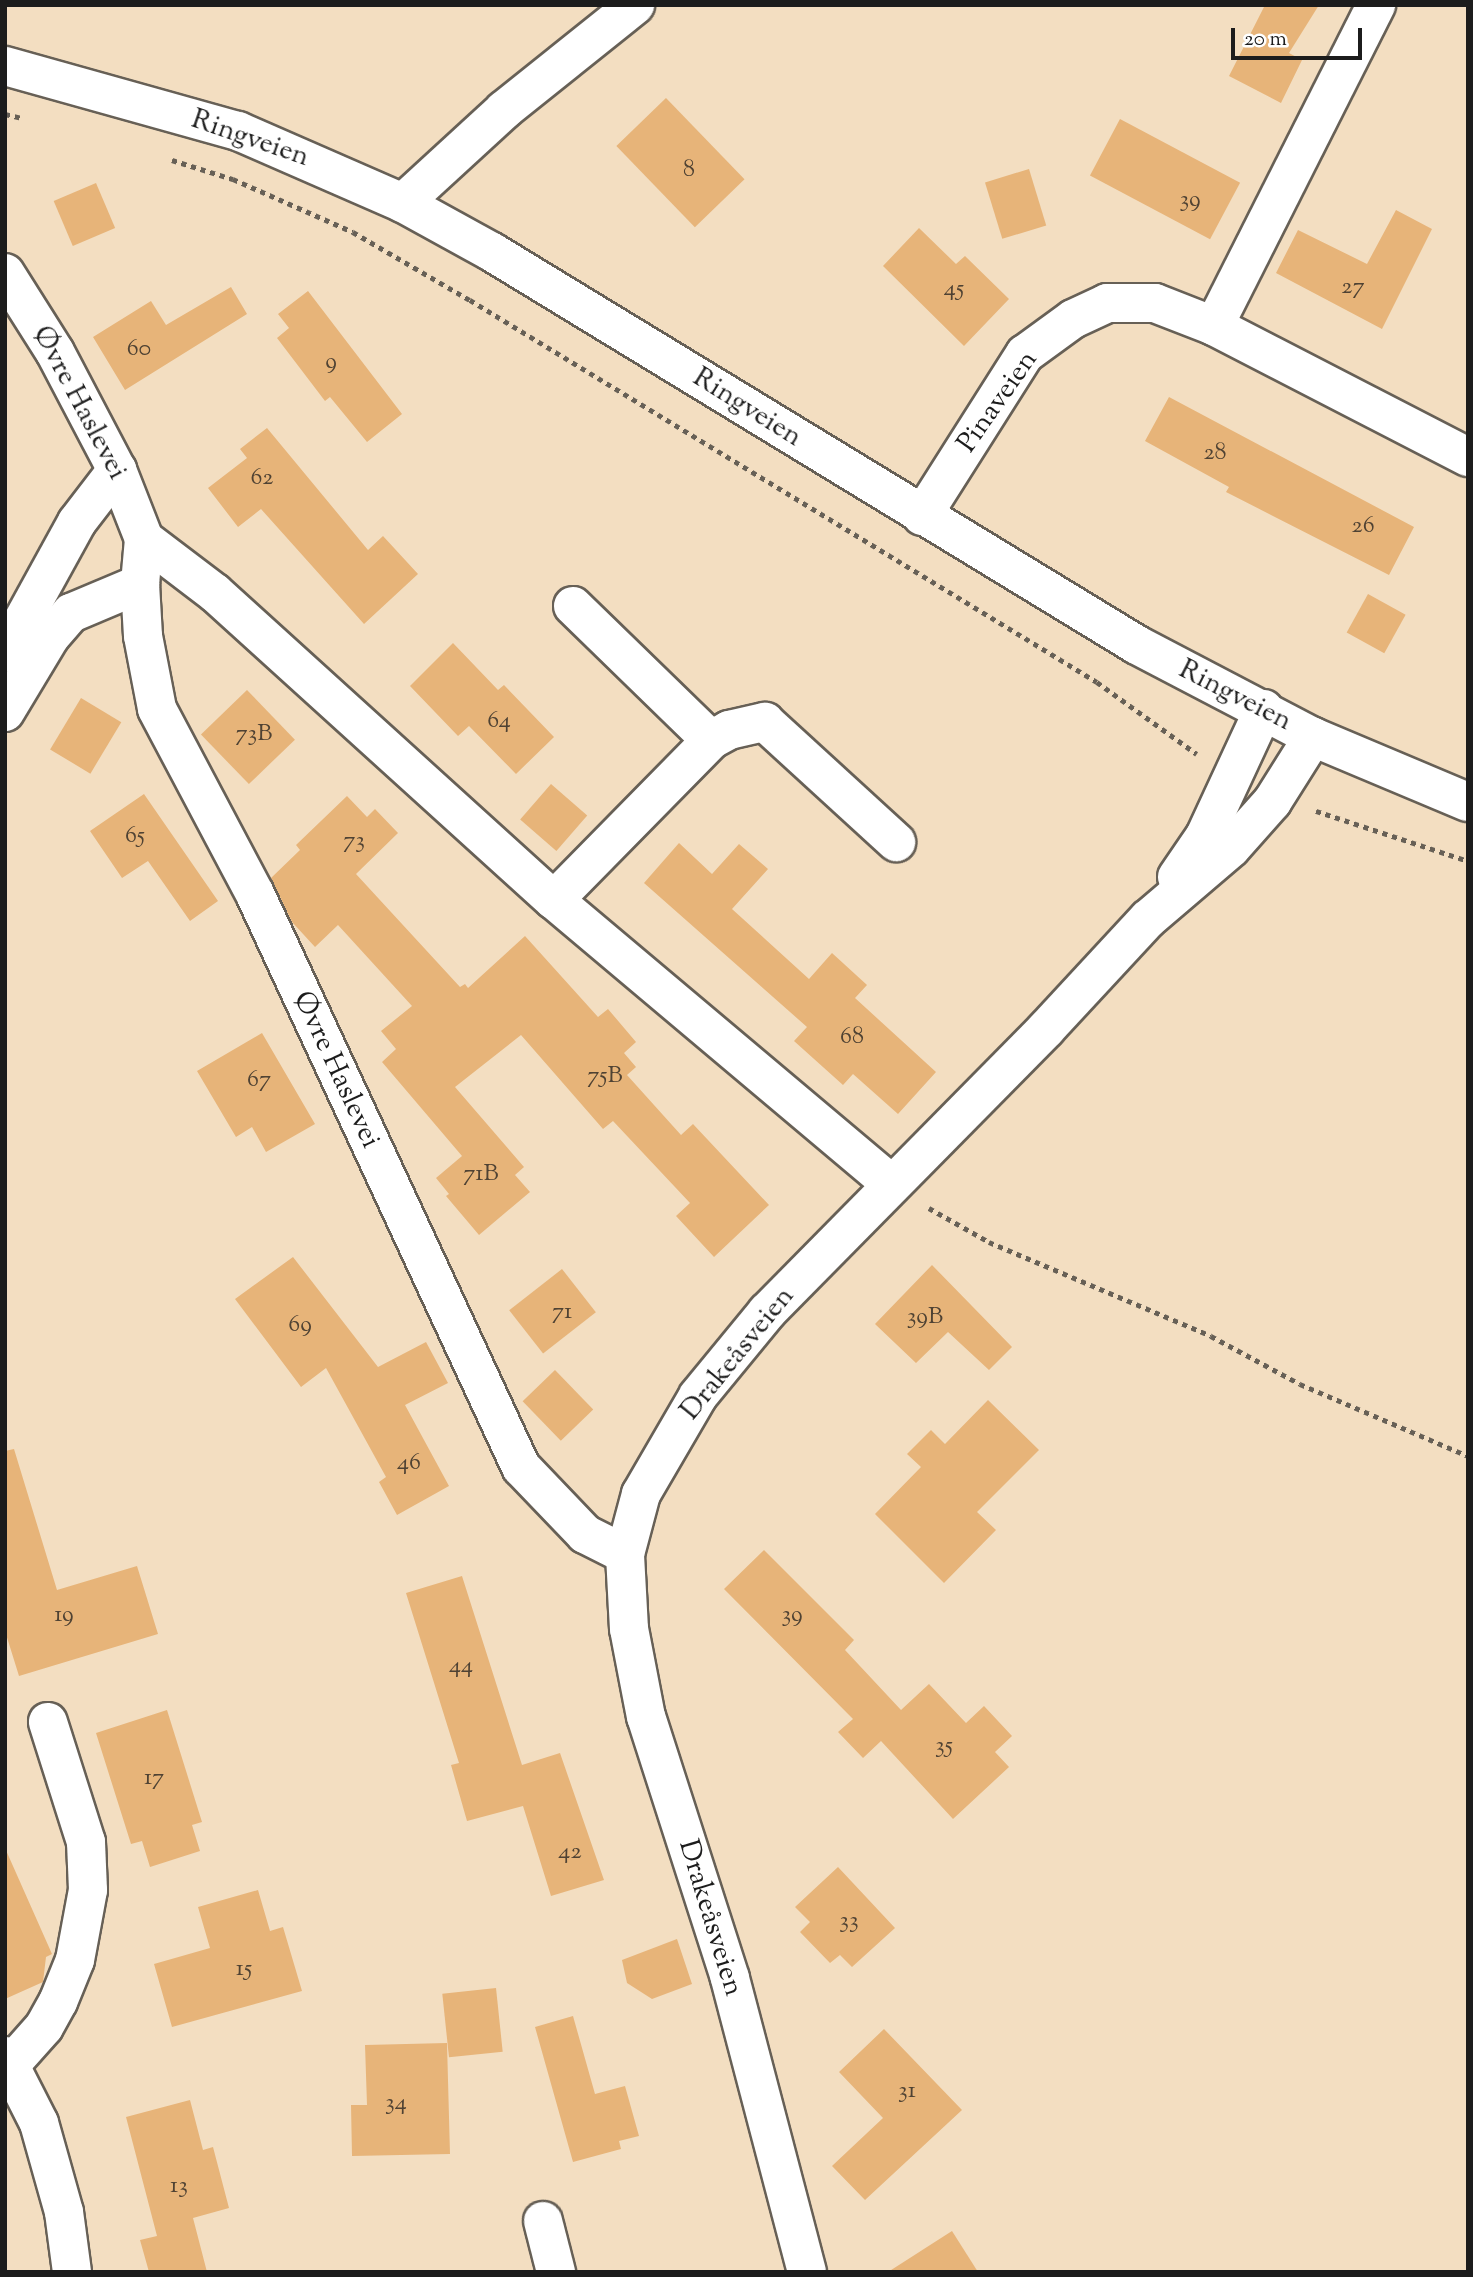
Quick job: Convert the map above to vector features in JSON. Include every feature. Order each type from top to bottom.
[{"type":"street","points":[[403,203],[504,110],[635,5]]},
{"type":"street","points":[[1214,326],[1376,5]]},
{"type":"street","name":"Ringveien","points":[[5,66],[238,131],[403,203],[492,252],[1137,645],[1264,709],[1313,737],[1468,802]]},
{"type":"street","name":"Øvre Haslevei","points":[[5,273],[55,352],[117,470],[144,538],[140,584],[157,709],[255,894],[521,1467],[585,1534],[625,1554]]},
{"type":"street","name":"Pinaveien","points":[[922,516],[1025,354],[1073,319],[1107,303],[1155,303],[1214,326],[1468,457]]},
{"type":"street","points":[[5,653],[77,522],[117,470]]},
{"type":"street","points":[[144,538],[215,593],[554,900],[891,1184]]},
{"type":"street","points":[[5,712],[50,637],[71,613],[140,584]]},
{"type":"street","points":[[573,606],[711,740]]},
{"type":"street","name":"Drakeåsveien","points":[[1148,919],[1205,836],[1264,709]]},
{"type":"street","points":[[554,900],[711,740],[729,730],[765,722],[896,842]]},
{"type":"street","name":"Drakeåsveien","points":[[807,2272],[730,1978],[646,1717],[629,1629],[625,1554],[641,1494],[698,1396],[767,1312],[1046,1029],[1148,919],[1231,848],[1272,802],[1313,737]]},
{"type":"street","points":[[48,1722],[86,1842],[88,1890],[75,1960],[58,2002],[44,2027],[9,2059],[43,2136],[64,2212],[72,2272]]},
{"type":"street","points":[[543,2221],[556,2272]]},
{"type":"path","points":[[5,114],[31,120]]},
{"type":"path","points":[[170,159],[233,179],[353,232],[447,286],[1097,682],[1206,761]]},
{"type":"path","points":[[1307,808],[1468,861]]},
{"type":"path","points":[[891,1184],[989,1242],[1211,1336],[1300,1384],[1468,1456]]},
{"type":"building","points":[[1265,5],[1319,5],[1289,53],[1302,60],[1281,103],[1229,76]]},
{"type":"building","points":[[666,98],[744,179],[695,227],[616,146]]},
{"type":"building","points":[[1120,119],[1240,183],[1210,239],[1090,176]]},
{"type":"building","points":[[1029,169],[1046,225],[1002,239],[985,182]]},
{"type":"building","points":[[96,183],[115,228],[73,246],[54,201]]},
{"type":"building","points":[[1396,210],[1432,229],[1382,329],[1276,273],[1298,230],[1367,264]]},
{"type":"building","points":[[919,228],[956,264],[965,256],[1009,299],[964,346],[883,266]]},
{"type":"building","points":[[231,287],[247,314],[125,390],[93,337],[151,301],[166,325]]},
{"type":"building","points":[[308,291],[402,414],[367,442],[330,397],[325,401],[277,338],[289,328],[278,314]]},
{"type":"building","points":[[1169,397],[1414,527],[1389,575],[1226,492],[1229,487],[1145,441]]},
{"type":"building","points":[[267,428],[368,550],[383,536],[418,574],[364,624],[261,509],[238,527],[208,488],[247,458],[240,449]]},
{"type":"building","points":[[1368,594],[1406,615],[1384,653],[1347,632]]},
{"type":"building","points":[[453,643],[498,690],[504,685],[554,737],[516,774],[469,726],[458,736],[410,686]]},
{"type":"building","points":[[247,690],[295,740],[249,784],[201,734]]},
{"type":"building","points":[[81,698],[121,722],[90,774],[50,749]]},
{"type":"building","points":[[551,784],[587,815],[556,851],[520,819]]},
{"type":"building","points":[[144,794],[218,901],[190,921],[148,861],[122,878],[90,831]]},
{"type":"building","points":[[347,796],[367,817],[375,809],[398,833],[356,874],[460,987],[465,984],[468,988],[525,936],[598,1017],[608,1009],[636,1042],[624,1053],[636,1067],[627,1075],[681,1135],[693,1124],[769,1205],[714,1257],[676,1216],[690,1203],[613,1121],[603,1129],[521,1035],[455,1087],[524,1167],[515,1175],[530,1192],[479,1235],[446,1196],[449,1194],[436,1178],[462,1156],[382,1062],[396,1049],[381,1031],[412,1006],[338,925],[315,947],[292,922],[271,878],[300,850],[296,845]]},
{"type":"building","points":[[679,843],[712,874],[739,844],[768,869],[732,909],[809,979],[832,953],[867,985],[855,998],[936,1072],[898,1114],[853,1074],[843,1085],[794,1041],[807,1027],[644,883]]},
{"type":"building","points":[[262,1033],[315,1124],[266,1152],[252,1127],[236,1137],[197,1071]]},
{"type":"building","points":[[293,1257],[378,1367],[426,1342],[448,1383],[405,1405],[449,1486],[397,1515],[379,1482],[386,1477],[326,1368],[301,1387],[235,1299]]},
{"type":"building","points":[[932,1265],[1012,1347],[989,1370],[948,1332],[916,1363],[875,1324]]},
{"type":"building","points":[[562,1269],[596,1312],[543,1354],[509,1310]]},
{"type":"building","points":[[555,1370],[593,1410],[561,1441],[523,1401]]},
{"type":"building","points":[[988,1400],[1039,1450],[977,1512],[996,1530],[944,1583],[875,1514],[921,1467],[907,1454],[931,1430],[945,1444]]},
{"type":"building","points":[[14,1449],[57,1590],[137,1566],[158,1634],[19,1676],[5,1631],[5,1451]]},
{"type":"building","points":[[764,1550],[854,1640],[845,1650],[901,1710],[929,1684],[966,1723],[984,1706],[1012,1736],[995,1752],[1009,1767],[953,1819],[881,1741],[863,1758],[838,1732],[853,1719],[724,1589]]},
{"type":"building","points":[[462,1576],[522,1765],[560,1753],[604,1880],[551,1896],[523,1806],[467,1821],[451,1765],[459,1763],[406,1593]]},
{"type":"building","points":[[167,1710],[202,1822],[192,1825],[200,1851],[150,1867],[142,1841],[131,1844],[96,1733]]},
{"type":"building","points":[[5,1848],[52,1954],[46,1957],[43,1982],[5,1999]]},
{"type":"building","points":[[838,1867],[895,1928],[852,1967],[840,1955],[830,1963],[800,1932],[810,1922],[795,1907]]},
{"type":"building","points":[[258,1890],[270,1931],[283,1927],[302,1991],[172,2027],[154,1964],[210,1948],[198,1907]]},
{"type":"building","points":[[677,1939],[692,1984],[652,1999],[627,1983],[622,1960]]},
{"type":"building","points":[[496,1988],[503,2052],[449,2057],[442,1994]]},
{"type":"building","points":[[573,2016],[595,2094],[625,2086],[639,2136],[619,2141],[621,2149],[573,2162],[535,2027]]},
{"type":"building","points":[[884,2029],[962,2110],[865,2200],[832,2166],[883,2118],[839,2072]]},
{"type":"building","points":[[447,2043],[450,2154],[352,2156],[351,2105],[367,2105],[365,2045]]},
{"type":"building","points":[[190,2100],[203,2150],[213,2147],[229,2208],[193,2218],[207,2272],[149,2272],[140,2240],[157,2236],[126,2117]]},
{"type":"building","points":[[952,2231],[978,2272],[888,2272]]}]
